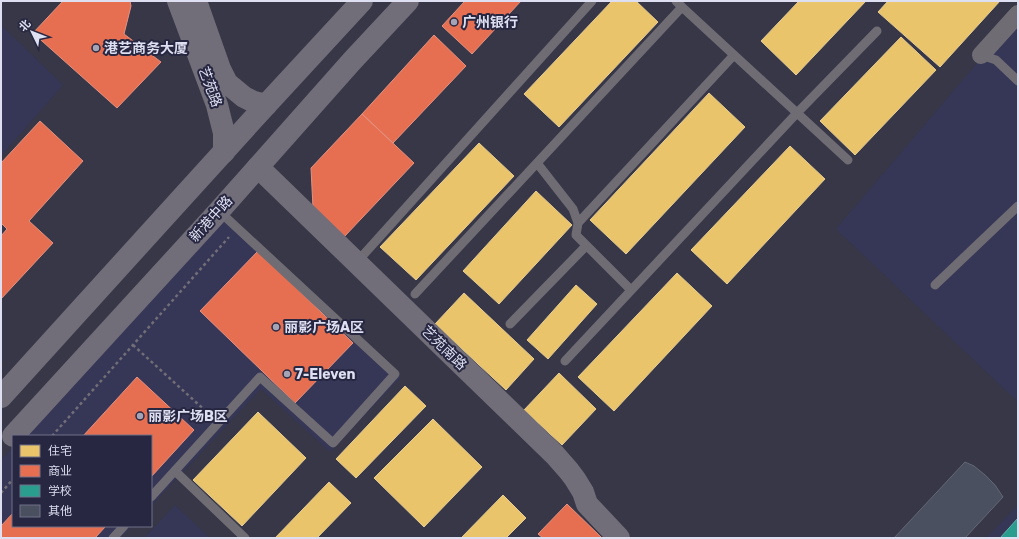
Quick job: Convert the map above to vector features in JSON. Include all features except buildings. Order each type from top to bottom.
[{"type":"main road","points":[[1,397],[362,1]]},
{"type":"main road","name":"新港中路","points":[[14,435],[219,211],[408,1]]},
{"type":"main road","name":"新港中路","points":[[1,450],[12,437]]},
{"type":"street","name":"艺苑路","points":[[178,1],[217,105],[224,133],[224,152]]},
{"type":"street","name":"艺苑路","points":[[196,1],[220,69],[227,83],[254,102],[266,105]]},
{"type":"street","points":[[981,55],[1018,14]]},
{"type":"street","name":"艺苑南路","points":[[258,167],[555,455],[575,479],[583,492],[587,504],[619,538]]},
{"type":"lane","points":[[356,263],[592,1]]},
{"type":"lane","points":[[415,294],[537,163],[679,4],[848,160]]},
{"type":"lane","points":[[565,361],[797,113],[877,31]]},
{"type":"lane","points":[[578,223],[734,55]]},
{"type":"lane","points":[[981,55],[996,60],[1018,81]]},
{"type":"lane","points":[[537,163],[573,209],[578,223],[576,235],[631,290]]},
{"type":"lane","points":[[935,285],[1018,206]]},
{"type":"lane","points":[[152,496],[260,377],[333,443],[395,374],[219,211]]},
{"type":"lane","points":[[510,324],[586,246]]},
{"type":"lane","points":[[175,470],[245,538]]},
{"type":"lane","points":[[113,538],[123,527]]},
{"type":"path","points":[[53,435],[237,228]]},
{"type":"path","points":[[133,345],[219,422]]},
{"type":"path","points":[[1,493],[12,480]]},
{"type":"shaded area","points":[[1018,15],[1018,402],[836,229]]},
{"type":"shaded area","points":[[1,25],[63,85],[1,156]]},
{"type":"shaded area","points":[[228,214],[401,377],[330,452],[261,389],[152,505],[152,435],[24,435]]},
{"type":"shaded area","points":[[12,448],[12,527],[131,527],[120,538],[1,538],[1,460]]},
{"type":"shaded area","points":[[175,505],[210,538],[144,538]]},
{"type":"shaded area","points":[[1018,505],[1018,538],[986,538]]},
{"type":"place","name":"广州银行","points":[[454,22]]},
{"type":"place","name":"港艺商务大厦","points":[[96,48]]},
{"type":"place","name":"丽影广场A区","points":[[276,327]]},
{"type":"place","name":"7-Eleven","points":[[287,374]]},
{"type":"place","name":"丽影广场B区","points":[[140,416]]}]
